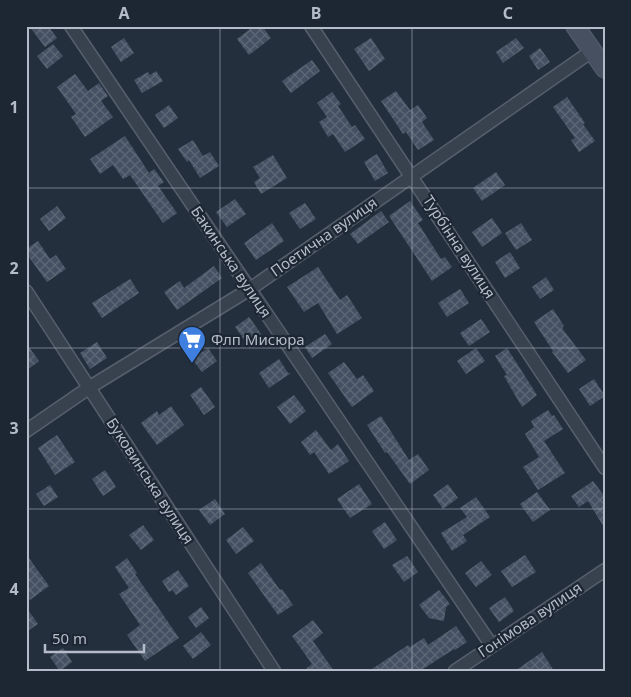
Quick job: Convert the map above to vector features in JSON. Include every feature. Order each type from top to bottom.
[{"type":"main road","points":[[575,26],[600,58]]},
{"type":"street","name":"Бакинська вулиця","points":[[72,26],[492,646]]},
{"type":"street","name":"Турбінна вулиця","points":[[311,26],[605,468]]},
{"type":"street","name":"Поетична вулиця","points":[[26,431],[90,387],[250,289],[412,176],[600,58]]},
{"type":"street","name":"Буковинська вулиця","points":[[26,291],[274,671]]},
{"type":"street","name":"Гонімова вулиця","points":[[455,671],[605,570]]},
{"type":"building","points":[[29,26],[48,26],[57,38],[45,47]]},
{"type":"building","points":[[254,26],[262,26],[271,38],[249,55],[237,39]]},
{"type":"building","points":[[124,38],[134,53],[121,62],[111,47]]},
{"type":"building","points":[[371,38],[385,59],[369,71],[354,49]]},
{"type":"building","points":[[516,38],[524,48],[503,63],[496,52]]},
{"type":"building","points":[[53,44],[63,56],[47,69],[37,56]]},
{"type":"building","points":[[540,48],[550,62],[538,70],[529,56]]},
{"type":"building","points":[[312,60],[320,71],[291,93],[282,81]]},
{"type":"building","points":[[156,71],[163,81],[142,93],[134,80],[148,72],[150,75]]},
{"type":"building","points":[[75,74],[88,91],[99,83],[108,96],[101,101],[113,117],[85,137],[71,117],[76,114],[57,87]]},
{"type":"building","points":[[396,91],[410,110],[418,105],[427,118],[422,122],[434,140],[418,150],[406,132],[403,134],[381,101]]},
{"type":"building","points":[[332,92],[341,104],[338,106],[352,127],[355,125],[365,139],[345,152],[333,134],[328,137],[319,122],[327,117],[317,103]]},
{"type":"building","points":[[567,97],[595,141],[579,152],[571,140],[575,138],[553,107]]},
{"type":"building","points":[[169,105],[178,118],[164,128],[155,115]]},
{"type":"building","points":[[125,136],[149,173],[154,169],[164,182],[158,186],[177,213],[163,223],[130,175],[123,179],[113,165],[100,174],[90,159]]},
{"type":"building","points":[[193,140],[203,156],[210,152],[219,166],[200,178],[189,160],[187,162],[178,149]]},
{"type":"building","points":[[377,154],[388,173],[375,181],[364,162]]},
{"type":"building","points":[[273,155],[287,178],[261,194],[254,182],[260,178],[253,167]]},
{"type":"building","points":[[496,172],[505,185],[482,201],[473,188]]},
{"type":"building","points":[[235,199],[246,214],[227,227],[216,212]]},
{"type":"building","points":[[410,201],[423,220],[418,223],[441,259],[445,257],[452,267],[432,281],[389,216]]},
{"type":"building","points":[[305,203],[316,219],[300,229],[289,213]]},
{"type":"building","points":[[57,206],[66,218],[49,231],[40,219]]},
{"type":"building","points":[[381,211],[389,222],[358,244],[350,234]]},
{"type":"building","points":[[492,218],[502,233],[482,247],[472,232]]},
{"type":"building","points":[[272,223],[284,241],[256,260],[244,243]]},
{"type":"building","points":[[521,223],[532,240],[516,250],[505,233]]},
{"type":"building","points":[[38,241],[50,259],[56,255],[66,269],[47,282],[26,253],[26,249]]},
{"type":"building","points":[[510,252],[520,268],[505,278],[495,262]]},
{"type":"building","points":[[214,266],[222,278],[177,310],[164,292],[180,281],[184,288]]},
{"type":"building","points":[[318,267],[340,300],[347,295],[362,318],[337,334],[318,303],[304,312],[287,287]]},
{"type":"building","points":[[546,277],[554,290],[540,299],[532,287]]},
{"type":"building","points":[[130,279],[139,293],[102,318],[92,303]]},
{"type":"building","points":[[460,289],[469,303],[447,317],[438,303]]},
{"type":"building","points":[[553,309],[564,326],[562,328],[586,360],[568,373],[552,352],[534,322]]},
{"type":"building","points":[[249,317],[264,338],[250,348],[235,327]]},
{"type":"building","points":[[481,319],[490,332],[469,346],[460,333]]},
{"type":"building","points":[[325,334],[332,344],[312,358],[305,347]]},
{"type":"building","points":[[97,342],[107,358],[90,369],[80,353]]},
{"type":"building","points":[[26,343],[39,361],[26,371]]},
{"type":"building","points":[[208,348],[217,361],[202,372],[192,359]]},
{"type":"building","points":[[476,348],[485,361],[466,374],[457,361]]},
{"type":"building","points":[[507,348],[537,395],[522,407],[504,376],[507,375],[495,356]]},
{"type":"building","points":[[279,359],[288,373],[291,373],[269,388],[259,373]]},
{"type":"building","points":[[344,362],[357,379],[363,375],[374,391],[352,407],[328,373]]},
{"type":"building","points":[[594,379],[605,396],[590,406],[579,389]]},
{"type":"building","points":[[201,387],[215,407],[204,415],[190,395]]},
{"type":"building","points":[[294,395],[306,411],[290,424],[277,407]]},
{"type":"building","points":[[171,406],[184,425],[157,445],[141,423],[157,411],[159,415]]},
{"type":"building","points":[[548,410],[552,416],[554,415],[563,429],[544,441],[565,473],[538,490],[523,467],[539,457],[525,434],[534,427],[531,421]]},
{"type":"building","points":[[381,416],[409,460],[418,454],[429,470],[410,484],[387,452],[385,453],[367,425]]},
{"type":"building","points":[[316,430],[331,450],[338,444],[349,461],[329,474],[314,452],[310,455],[301,442]]},
{"type":"building","points":[[57,435],[75,462],[55,475],[38,448]]},
{"type":"building","points":[[105,470],[116,487],[103,496],[92,479]]},
{"type":"building","points":[[593,481],[605,497],[605,529],[588,501],[579,507],[571,496]]},
{"type":"building","points":[[359,484],[372,504],[350,518],[337,499]]},
{"type":"building","points":[[448,484],[458,498],[443,509],[433,495]]},
{"type":"building","points":[[50,485],[58,497],[44,506],[36,494]]},
{"type":"building","points":[[537,492],[550,510],[533,522],[520,504]]},
{"type":"building","points":[[476,497],[490,517],[463,535],[467,541],[452,551],[441,533],[467,517],[460,508]]},
{"type":"building","points":[[215,499],[225,514],[210,525],[199,510]]},
{"type":"building","points":[[385,522],[397,540],[384,549],[372,531]]},
{"type":"building","points":[[143,525],[154,540],[141,550],[129,535]]},
{"type":"building","points":[[243,527],[254,541],[236,554],[226,540]]},
{"type":"building","points":[[26,554],[49,586],[30,600],[26,594]]},
{"type":"building","points":[[525,555],[536,572],[512,587],[501,571]]},
{"type":"building","points":[[407,556],[418,572],[404,582],[392,565]]},
{"type":"building","points":[[127,558],[137,573],[135,574],[179,638],[145,661],[127,635],[140,625],[119,594],[129,588],[115,567]]},
{"type":"building","points":[[481,561],[492,575],[476,587],[465,573]]},
{"type":"building","points":[[261,563],[293,605],[278,615],[248,573]]},
{"type":"building","points":[[178,570],[189,586],[176,595],[172,590],[169,592],[162,581]]},
{"type":"building","points":[[439,590],[450,604],[446,607],[444,621],[429,618],[419,605]]},
{"type":"building","points":[[505,597],[514,611],[499,622],[489,608]]},
{"type":"building","points":[[26,607],[38,624],[26,632]]},
{"type":"building","points":[[201,607],[209,618],[196,628],[188,617]]},
{"type":"building","points":[[313,620],[323,633],[313,641],[334,671],[303,671],[312,664],[292,636]]},
{"type":"building","points":[[456,626],[467,642],[420,671],[369,671],[408,645],[410,647],[424,638],[428,645]]},
{"type":"building","points":[[201,632],[211,645],[193,659],[183,646]]},
{"type":"building","points":[[63,648],[72,662],[60,671],[50,657]]},
{"type":"building","points":[[542,652],[554,671],[515,671]]},
{"type":"place","name":"Флп Мисюра","points":[[192,364]]}]
